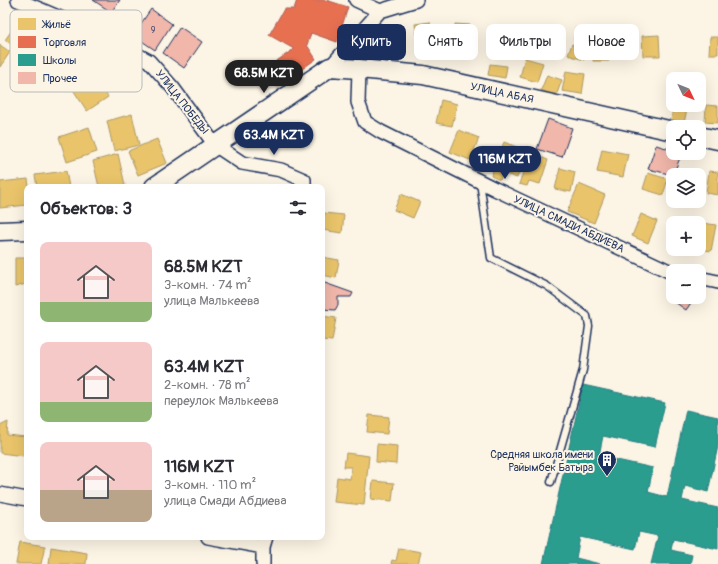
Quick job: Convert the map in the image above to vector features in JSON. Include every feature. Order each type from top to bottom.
[{"type":"street","name":"УЛИЦА ПОБЕДЫ","points":[[18,0],[41,10]]},
{"type":"street","points":[[356,0],[380,11]]},
{"type":"street","points":[[158,184],[330,67],[380,11],[416,0]]},
{"type":"street","name":"УЛИЦА ПОБЕДЫ","points":[[142,57],[149,61],[173,88],[215,145],[242,163],[281,170],[304,180],[304,184]]},
{"type":"street","name":"УЛИЦА АБАЯ","points":[[330,67],[423,76],[666,128]]},
{"type":"street","name":"УЛИЦА СМАДИ АБДИЕВА","points":[[359,69],[358,102],[365,122],[381,132],[480,182],[666,270]]},
{"type":"street","points":[[706,137],[718,140]]},
{"type":"street","points":[[0,231],[24,230]]},
{"type":"street","points":[[706,279],[718,282]]},
{"type":"street","points":[[0,494],[24,499]]},
{"type":"street","points":[[242,540],[264,542],[263,564]]},
{"type":"lane","points":[[480,182],[492,258],[547,286],[586,316],[589,326],[583,370],[551,482]]},
{"type":"building: Жильё","points":[[430,22],[430,24],[415,24]]},
{"type":"building: Жильё","points":[[10,33],[10,43],[5,40]]},
{"type":"building: Жильё","points":[[659,35],[660,56],[643,56],[642,36]]},
{"type":"building: Жильё","points":[[710,37],[718,37],[718,54],[709,54]]},
{"type":"building: Жильё","points":[[572,44],[574,45],[574,57],[568,55]]},
{"type":"building: Жильё","points":[[0,45],[10,52],[0,67]]},
{"type":"building: Жильё","points":[[524,60],[532,60],[543,63],[537,82],[520,77]]},
{"type":"building: Жильё","points":[[593,60],[609,60],[609,61]]},
{"type":"building: Жильё","points":[[490,64],[507,66],[505,78],[488,75]]},
{"type":"building: Жильё","points":[[566,71],[585,74],[582,94],[562,91]]},
{"type":"building: Жильё","points":[[547,75],[562,80],[556,96],[541,90]]},
{"type":"building: Жильё","points":[[75,92],[105,92],[108,97],[87,111]]},
{"type":"building: Жильё","points":[[441,100],[457,104],[452,126],[436,123]]},
{"type":"building: Жильё","points":[[706,105],[718,106],[718,123],[706,122]]},
{"type":"building: Жильё","points":[[672,112],[686,112],[685,120],[671,120]]},
{"type":"building: Жильё","points":[[132,114],[139,145],[114,151],[107,121]]},
{"type":"building: Жильё","points":[[89,127],[97,152],[67,162],[59,137]]},
{"type":"building: Жильё","points":[[459,130],[479,138],[470,160],[450,152]]},
{"type":"building: Жильё","points":[[157,139],[167,163],[138,175],[128,151]]},
{"type":"building: Жильё","points":[[504,142],[527,151],[517,178],[503,173],[500,180],[491,176]]},
{"type":"building: Жильё","points":[[602,149],[628,154],[623,177],[597,172]]},
{"type":"building: Жильё","points":[[530,153],[548,160],[540,184],[529,181],[527,186],[519,184]]},
{"type":"building: Жильё","points":[[118,154],[125,184],[98,184],[93,161]]},
{"type":"building: Жильё","points":[[560,168],[575,172],[571,192],[555,189]]},
{"type":"building: Жильё","points":[[66,171],[68,184],[36,184],[35,175]]},
{"type":"building: Жильё","points":[[709,171],[718,172],[718,195],[706,193]]},
{"type":"building: Жильё","points":[[648,173],[666,178],[666,185],[663,195],[643,189]]},
{"type":"building: Жильё","points":[[28,179],[29,184],[24,184],[24,205],[0,208],[0,182]]},
{"type":"building: Жильё","points":[[579,184],[605,195],[594,223],[567,212]]},
{"type":"building: Жильё","points":[[401,194],[420,202],[413,218],[394,210]]},
{"type":"building: Жильё","points":[[325,213],[344,215],[342,233],[325,230]]},
{"type":"building: Жильё","points":[[641,214],[657,221],[648,243],[632,236]]},
{"type":"building: Жильё","points":[[706,224],[716,225],[711,251],[706,250]]},
{"type":"building: Жильё","points":[[15,258],[24,258],[24,285],[15,287]]},
{"type":"building: Жильё","points":[[325,258],[339,260],[336,278],[325,276]]},
{"type":"building: Жильё","points":[[325,316],[336,318],[332,341],[325,340]]},
{"type":"building: Жильё","points":[[369,415],[389,417],[387,434],[367,432]]},
{"type":"building: Жильё","points":[[8,422],[7,435],[24,437],[24,456],[0,453],[0,426]]},
{"type":"building: Жильё","points":[[377,444],[397,446],[396,464],[376,462]]},
{"type":"building: Жильё","points":[[346,453],[369,456],[364,505],[334,502],[337,477],[350,479],[351,467],[344,467]]},
{"type":"building: Жильё","points":[[373,481],[394,483],[392,501],[371,499]]},
{"type":"building: Жильё","points":[[20,542],[45,546],[41,564],[16,564]]},
{"type":"building: Жильё","points":[[51,547],[87,553],[86,564],[49,564]]},
{"type":"building: Жильё","points":[[399,548],[421,552],[418,564],[391,564],[392,560],[396,561]]},
{"type":"building: Торговля","points":[[297,0],[326,0],[348,7],[343,24],[337,24],[337,42],[311,33],[307,45],[316,59],[277,87],[265,69],[294,49],[269,35],[284,9],[294,9]]},
{"type":"building: Школы","name":"Средняя школа имени Райымбек Батыра","points":[[583,385],[665,403],[655,447],[603,436],[599,456],[653,468],[648,492],[667,497],[686,410],[718,417],[718,446],[708,492],[685,486],[682,500],[718,508],[718,549],[673,539],[671,550],[692,555],[690,564],[651,564],[658,536],[639,532],[635,549],[580,537],[576,558],[600,564],[543,564]]},
{"type":"building: Прочее","points":[[93,0],[120,0],[112,10],[108,10]]},
{"type":"building: Прочее","points":[[151,9],[172,24],[155,50],[142,41],[142,22]]},
{"type":"building: Прочее","points":[[180,27],[202,42],[184,68],[163,53]]},
{"type":"building: Прочее","points":[[548,119],[572,128],[562,157],[537,149]]},
{"type":"building: Прочее","points":[[656,145],[666,148],[666,160],[679,160],[676,168],[666,168],[666,173],[648,169]]},
{"type":"building: Прочее","points":[[325,283],[353,293],[351,297],[338,297],[338,305],[335,310],[325,309]]},
{"type":"building: Прочее","points":[[678,304],[690,304],[686,310]]},
{"type":"place","name":"Средняя школа имени Райымбек Батыра","points":[[607,477]]}]
